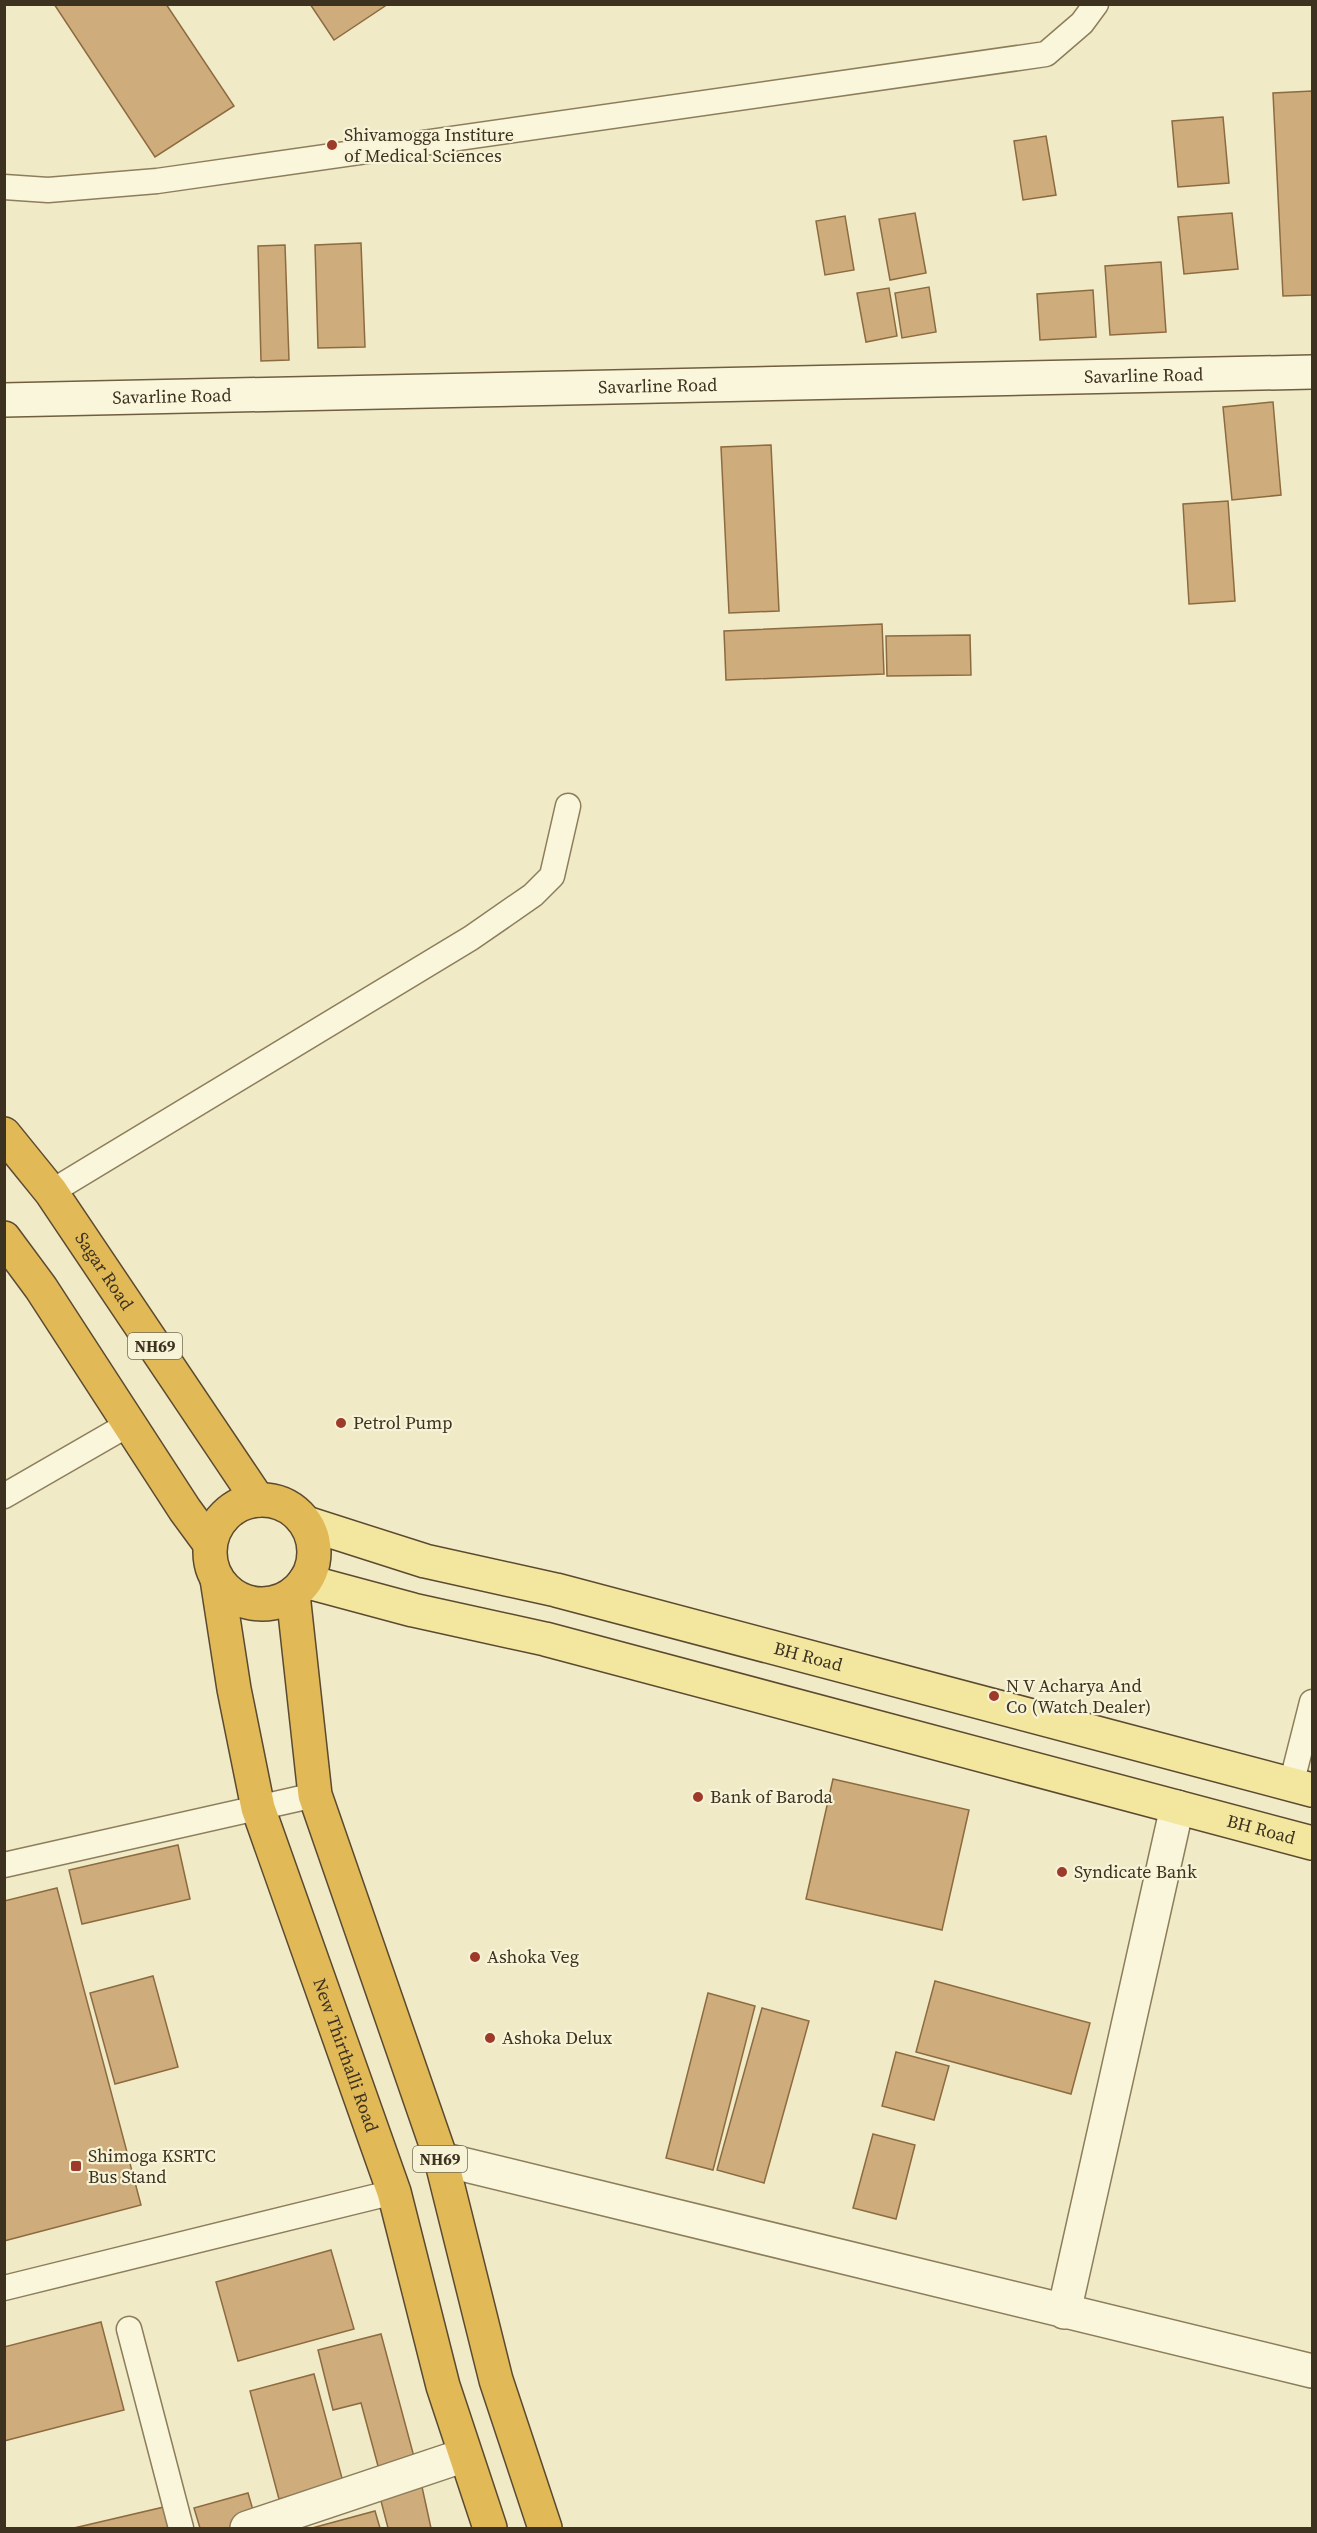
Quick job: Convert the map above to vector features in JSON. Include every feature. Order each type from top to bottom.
[{"type":"highway","name":"Sagar Road","points":[[4,1134],[51,1192],[258,1500]]},
{"type":"highway","name":"NH69","points":[[4,1238],[41,1288],[184,1510],[210,1544],[211,1562],[217,1579]]},
{"type":"highway","points":[[210,1544],[216,1527],[225,1515],[240,1505],[258,1500],[276,1502],[294,1510],[306,1523]]},
{"type":"highway","name":"NH69","points":[[306,1523],[314,1540],[315,1558],[310,1575],[299,1587],[315,1795],[441,2159],[496,2380],[546,2529]]},
{"type":"highway","points":[[217,1579],[232,1595],[248,1602],[267,1604],[284,1599],[299,1587]]},
{"type":"highway","name":"New Thirthalli Road","points":[[217,1579],[234,1689],[258,1808],[394,2192],[443,2386],[490,2529]]},
{"type":"main road","name":"BH Road","points":[[306,1523],[425,1561],[556,1590],[1302,1787]]},
{"type":"main road","name":"BH Road","points":[[299,1587],[545,1639],[1312,1843]]},
{"type":"street","name":"Savarline Road","points":[[4,400],[1312,372]]},
{"type":"street","points":[[1064,2312],[1177,1807]]},
{"type":"street","points":[[441,2159],[1312,2371]]},
{"type":"street","points":[[247,2529],[465,2455]]},
{"type":"lane","points":[[4,187],[48,190],[157,181],[1046,54],[1082,23],[1096,4]]},
{"type":"lane","points":[[51,1192],[471,938],[533,896],[552,876],[568,806]]},
{"type":"lane","points":[[4,1496],[129,1424]]},
{"type":"lane","points":[[1302,1787],[1312,1702]]},
{"type":"lane","points":[[4,1865],[315,1795]]},
{"type":"lane","points":[[4,2288],[394,2192]]},
{"type":"lane","points":[[129,2329],[181,2529]]},
{"type":"building","points":[[54,4],[166,4],[234,106],[155,157]]},
{"type":"building","points":[[310,4],[388,4],[334,40]]},
{"type":"building","points":[[1312,91],[1312,295],[1283,296],[1273,93]]},
{"type":"building","points":[[1223,117],[1229,183],[1178,187],[1172,121]]},
{"type":"building","points":[[1046,136],[1056,195],[1023,200],[1014,141]]},
{"type":"building","points":[[915,213],[926,273],[890,280],[879,219]]},
{"type":"building","points":[[1232,213],[1238,269],[1184,274],[1178,217]]},
{"type":"building","points":[[845,216],[854,270],[825,275],[816,221]]},
{"type":"building","points":[[361,243],[365,347],[318,348],[315,245]]},
{"type":"building","points":[[285,245],[289,360],[261,361],[258,246]]},
{"type":"building","points":[[1161,262],[1166,332],[1110,335],[1105,266]]},
{"type":"building","points":[[929,287],[936,332],[902,338],[895,293]]},
{"type":"building","points":[[889,288],[897,336],[866,342],[857,293]]},
{"type":"building","points":[[1093,290],[1096,337],[1040,340],[1037,294]]},
{"type":"building","points":[[1273,402],[1281,495],[1232,500],[1223,407]]},
{"type":"building","points":[[771,445],[779,611],[729,613],[721,447]]},
{"type":"building","points":[[1228,501],[1235,601],[1189,604],[1183,504]]},
{"type":"building","points":[[882,624],[884,674],[726,680],[724,631]]},
{"type":"building","points":[[970,635],[971,675],[887,676],[886,636]]},
{"type":"building","points":[[833,1779],[969,1810],[942,1930],[806,1899]]},
{"type":"building","points":[[178,1845],[190,1899],[82,1924],[69,1870]]},
{"type":"building","points":[[57,1888],[141,2205],[4,2241],[4,1901]]},
{"type":"building","points":[[153,1976],[178,2067],[115,2084],[90,1993]]},
{"type":"building","points":[[935,1981],[1090,2023],[1071,2094],[916,2052]]},
{"type":"building","points":[[708,1993],[755,2006],[713,2170],[666,2158]]},
{"type":"building","points":[[762,2008],[809,2021],[764,2183],[717,2170]]},
{"type":"building","points":[[896,2052],[949,2066],[934,2120],[882,2106]]},
{"type":"building","points":[[873,2134],[915,2145],[896,2219],[853,2208]]},
{"type":"building","points":[[331,2250],[354,2329],[238,2361],[216,2282]]},
{"type":"building","points":[[101,2322],[124,2410],[4,2441],[4,2347]]},
{"type":"building","points":[[381,2334],[417,2468],[381,2477],[361,2403],[333,2410],[318,2350]]},
{"type":"building","points":[[314,2374],[343,2482],[279,2499],[250,2391]]},
{"type":"building","points":[[422,2487],[431,2528],[388,2528],[380,2497]]},
{"type":"building","points":[[248,2493],[257,2524],[241,2528],[200,2528],[194,2508]]},
{"type":"building","points":[[164,2507],[170,2528],[74,2528]]},
{"type":"building","points":[[375,2511],[380,2528],[312,2528]]},
{"type":"place","name":"Shivamogga Institure of Medical Sciences","points":[[332,145]]},
{"type":"place","name":"Petrol Pump","points":[[341,1423]]},
{"type":"place","name":"N V Acharya And Co (Watch Dealer)","points":[[994,1696]]},
{"type":"place","name":"Bank of Baroda","points":[[698,1797]]},
{"type":"place","name":"Syndicate Bank","points":[[1062,1872]]},
{"type":"place","name":"Ashoka Veg","points":[[475,1957]]},
{"type":"place","name":"Ashoka Delux","points":[[490,2038]]},
{"type":"place","name":"Shimoga KSRTC Bus Stand","points":[[76,2166]]}]
